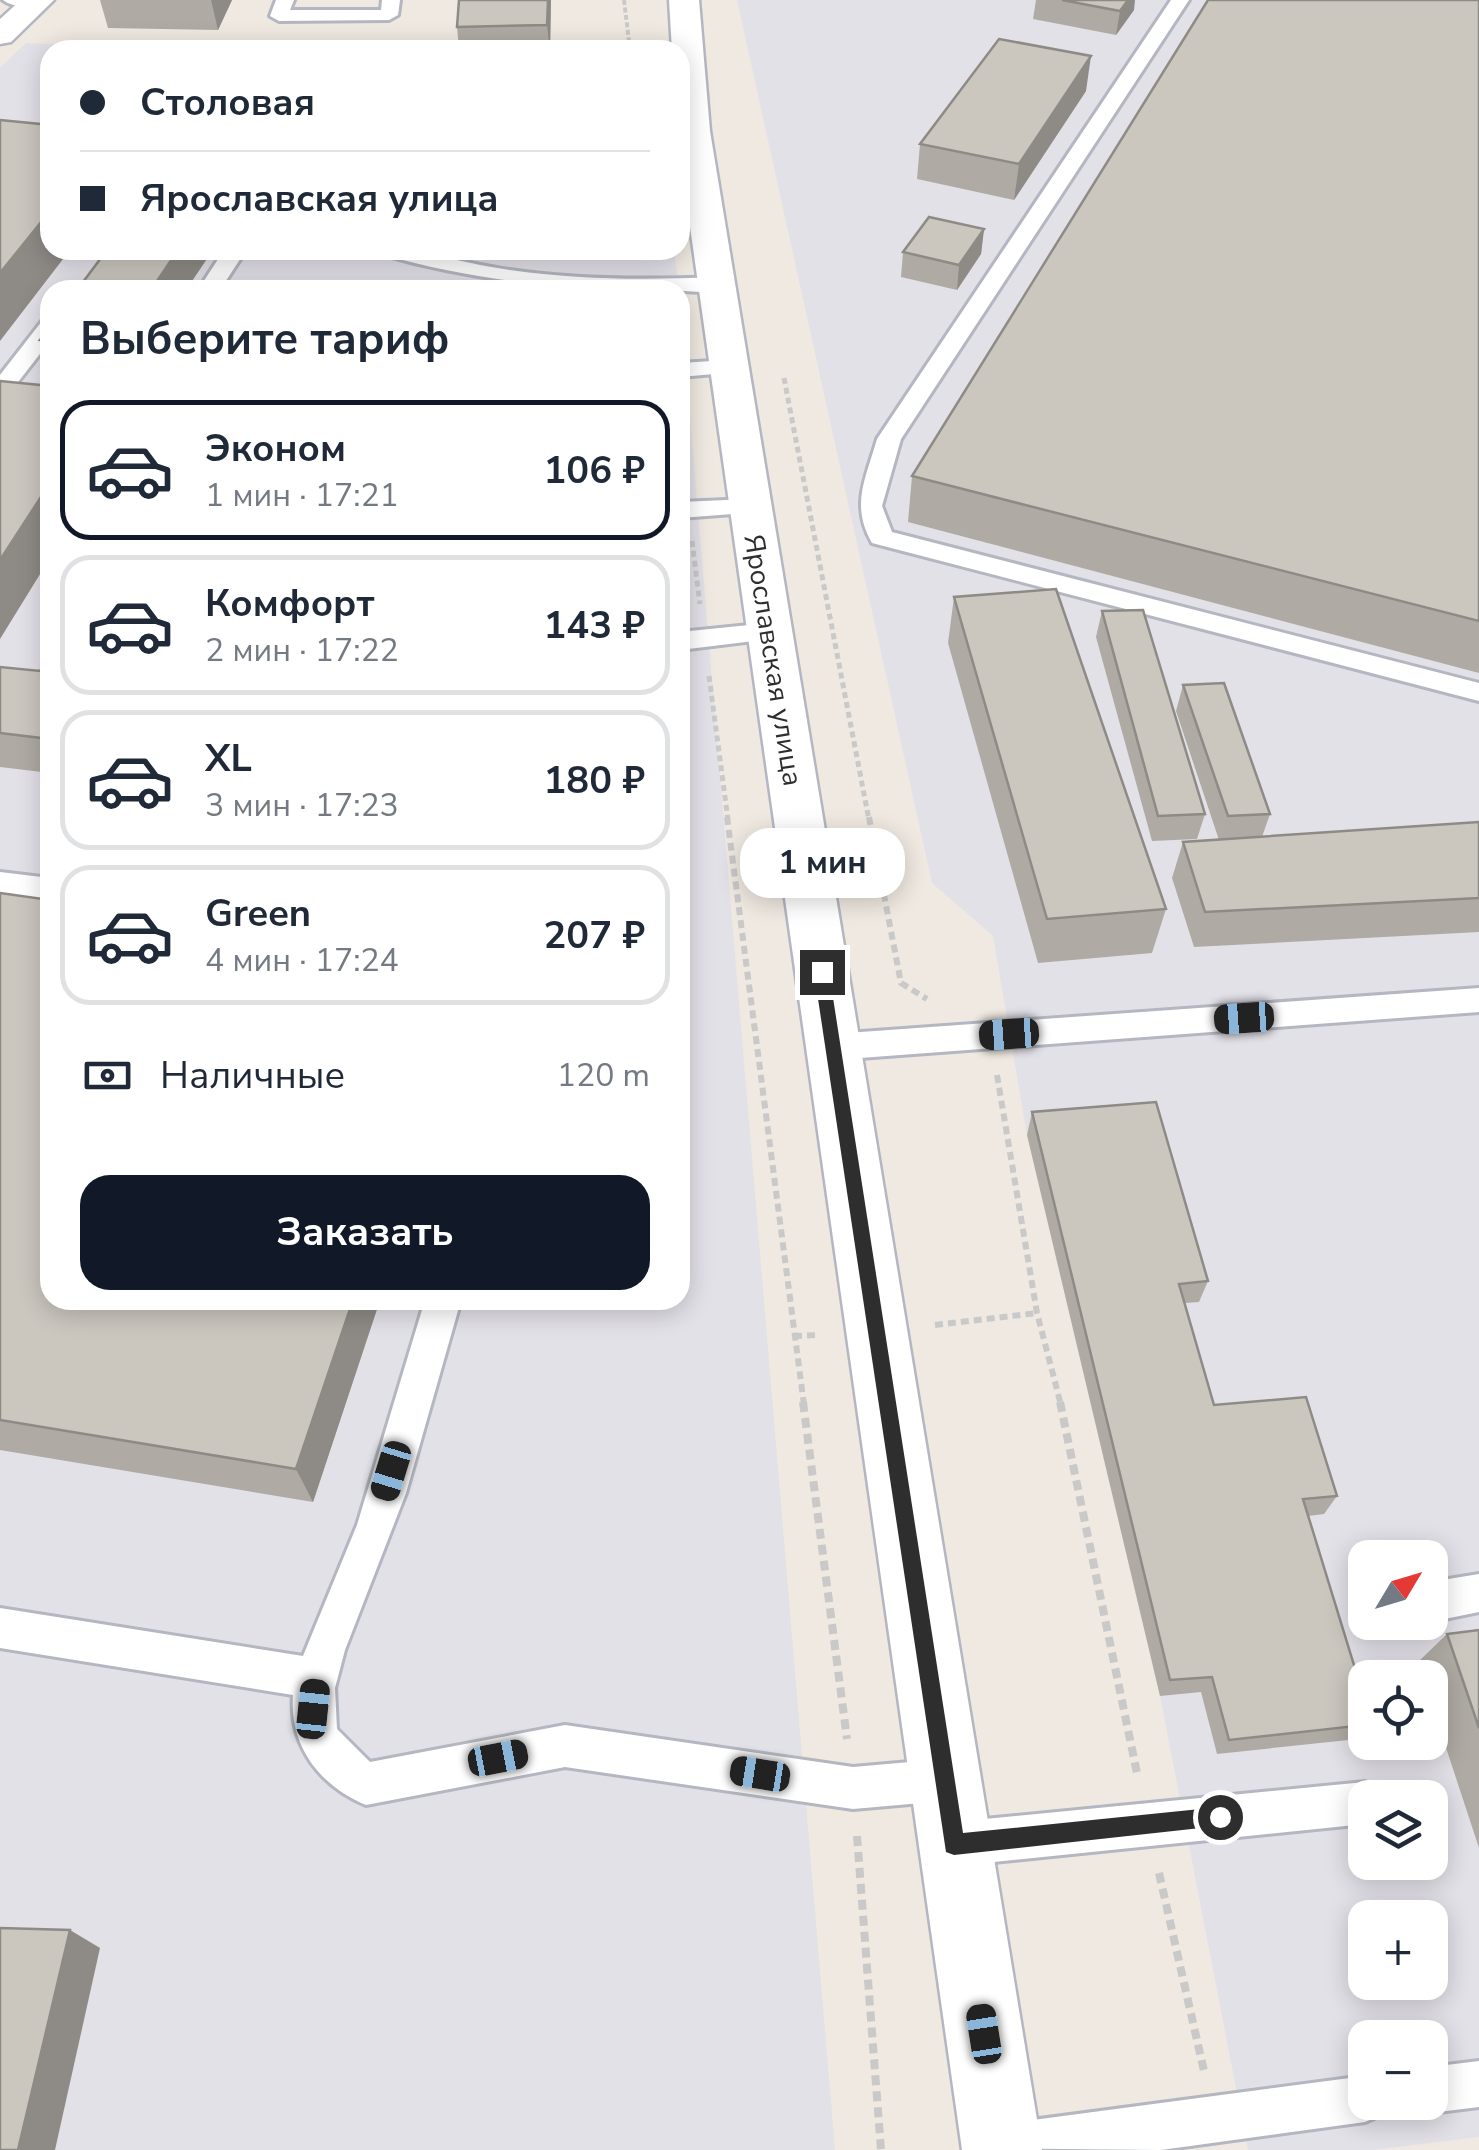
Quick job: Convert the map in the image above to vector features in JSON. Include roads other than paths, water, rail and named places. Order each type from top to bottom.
[{"type":"street","points":[[0,36],[38,0]]},
{"type":"street","name":"Ярославская улица","points":[[684,0],[684,40]]},
{"type":"street","name":"Ярославская улица","points":[[690,109],[692,206],[717,284],[1002,2149]]},
{"type":"lane","points":[[12,0],[38,0]]},
{"type":"lane","points":[[285,0],[280,16],[389,15],[391,0]]},
{"type":"lane","points":[[1180,0],[889,439],[870,506],[881,537],[1479,692]]},
{"type":"lane","points":[[425,260],[529,280]]},
{"type":"lane","points":[[690,285],[717,284]]},
{"type":"lane","points":[[1,390],[40,339]]},
{"type":"lane","points":[[1,390],[34,392]]},
{"type":"lane","points":[[690,510],[750,508]]},
{"type":"lane","points":[[692,640],[769,632]]},
{"type":"lane","points":[[0,883],[40,889]]},
{"type":"lane","points":[[833,1047],[1479,1000]]},
{"type":"lane","points":[[440,1310],[367,1552],[316,1678],[313,1709],[320,1740],[338,1768],[366,1784],[564,1746],[853,1788],[944,1780]]},
{"type":"lane","points":[[1448,1599],[1479,1593]]},
{"type":"lane","points":[[0,1628],[316,1678]]},
{"type":"lane","points":[[954,1844],[1348,1804]]},
{"type":"lane","points":[[1448,2088],[1479,2084]]},
{"type":"lane","points":[[1002,2149],[1348,2101]]}]
